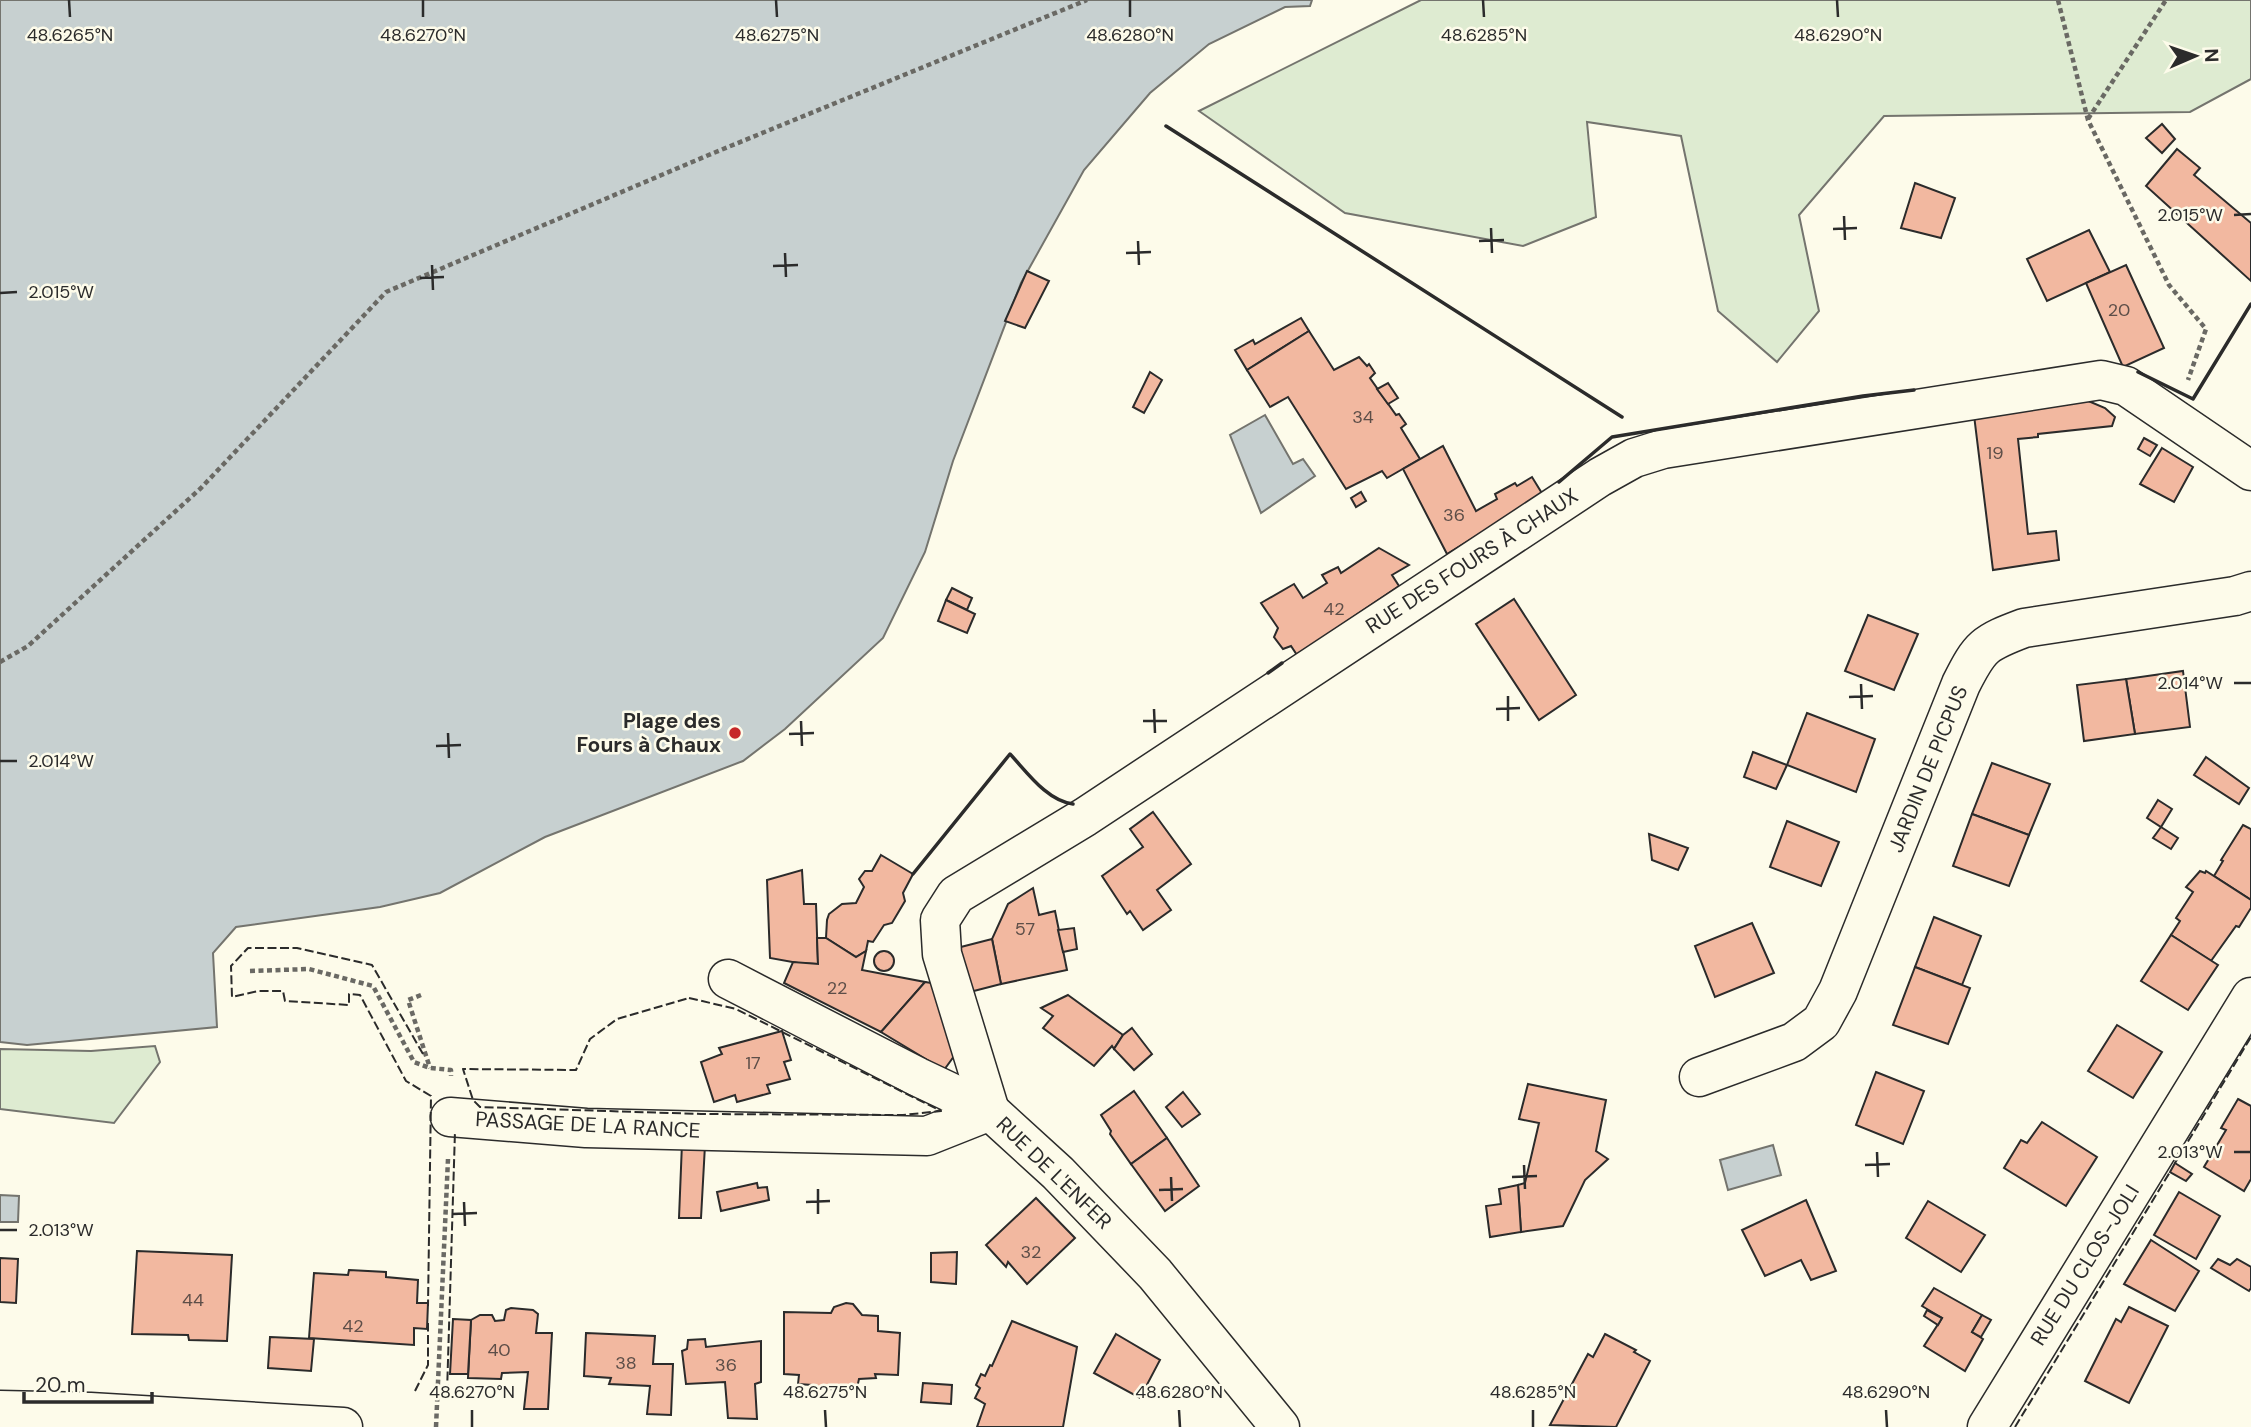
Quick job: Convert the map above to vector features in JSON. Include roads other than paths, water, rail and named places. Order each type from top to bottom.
[{"type":"street","name":"RUE DES FOURS À CHAUX","points":[[990,1111],[942,954],[940,920],[956,895],[1085,817],[1600,477],[1634,458],[1663,449],[2101,380],[2126,386],[2251,471]]},
{"type":"street","name":"JARDIN DE PICPUS","points":[[1699,1077],[1794,1042],[1821,1022],[1838,991],[1961,684],[1976,654],[1996,639],[2024,628],[2235,596],[2251,591]]},
{"type":"street","name":"RUE DE L'ENFER","points":[[728,979],[990,1111],[1058,1173],[1155,1274],[1280,1427]]},
{"type":"street","name":"RUE DU CLOS-JOLI","points":[[1987,1427],[2251,997]]},
{"type":"street","name":"PASSAGE DE LA RANCE","points":[[450,1117],[586,1128],[927,1136],[990,1111]]},
{"type":"street","points":[[0,1410],[90,1412],[342,1427]]},
{"type":"place","name":"Plage des Fours à Chaux","points":[[735,733]]}]
